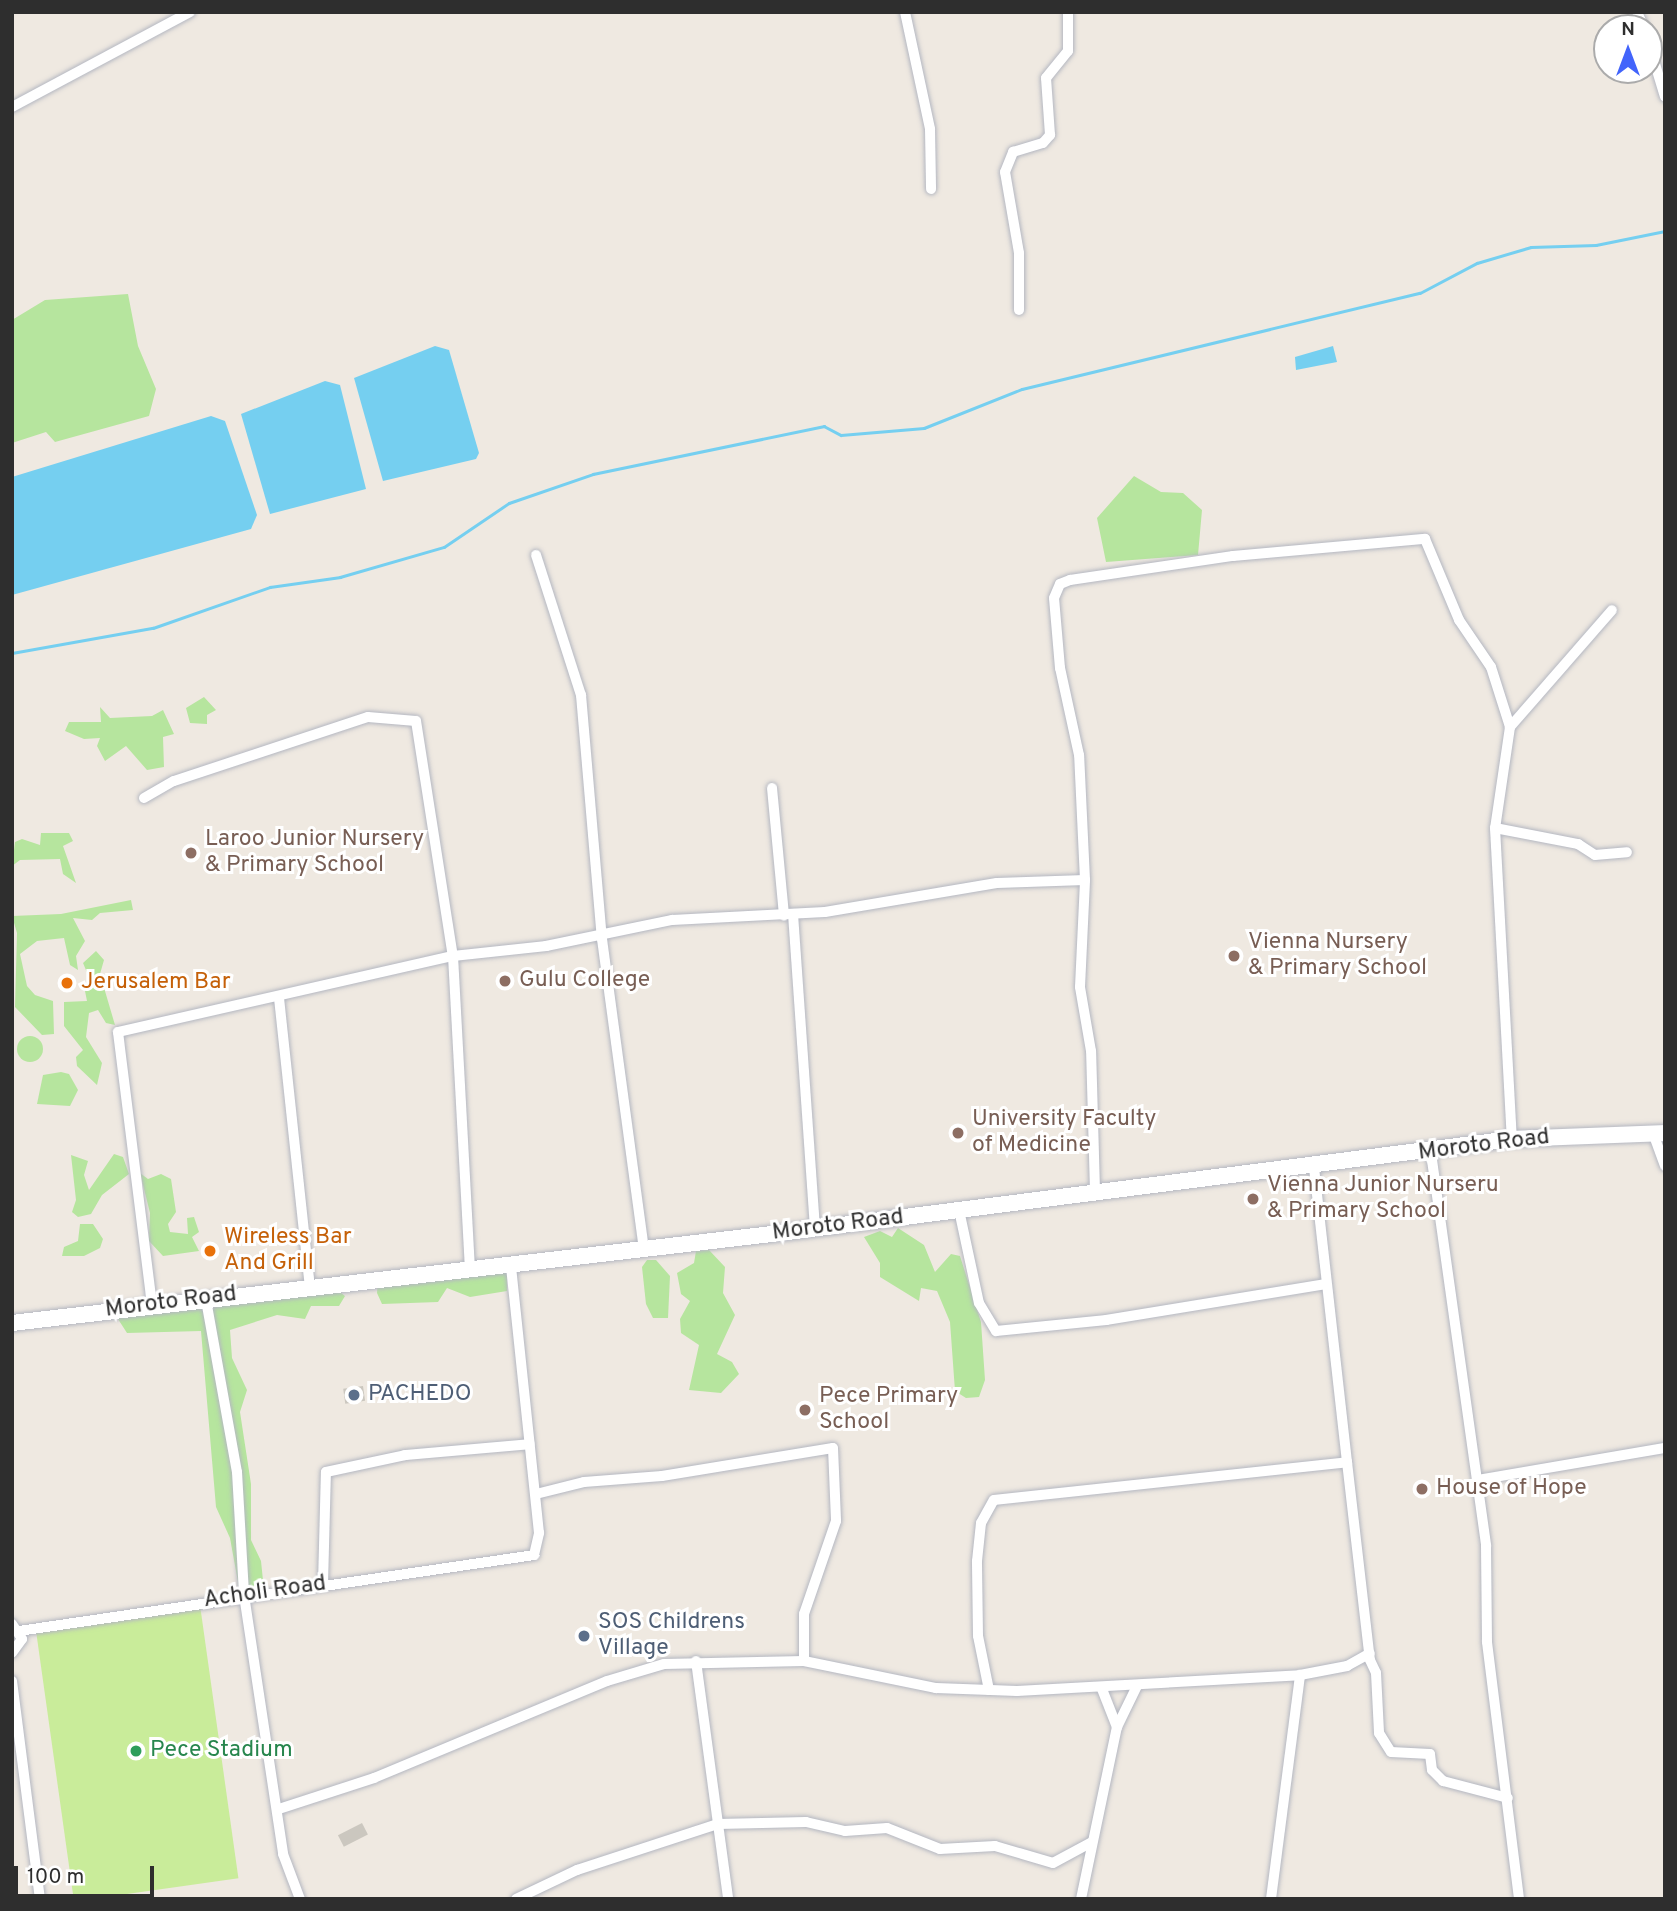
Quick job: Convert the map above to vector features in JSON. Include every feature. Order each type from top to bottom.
[{"type":"main road","name":"Moroto Road","points":[[12,1323],[470,1267],[511,1265],[644,1249],[1095,1191],[1431,1153],[1512,1139],[1659,1133]]},
{"type":"street","points":[[12,107],[190,12]]},
{"type":"street","points":[[905,12],[930,129],[931,189]]},
{"type":"street","points":[[1019,310],[1018,253],[1005,172],[1013,152],[1043,143],[1050,135],[1046,78],[1068,51],[1068,12]]},
{"type":"street","points":[[1095,1191],[1091,1051],[1080,987],[1084,880],[1079,755],[1060,668],[1054,603],[1060,584],[1070,580],[1233,556],[1425,539],[1459,620],[1490,667],[1510,727],[1495,828],[1512,1139]]},
{"type":"street","points":[[536,555],[581,695],[602,933],[644,1249]]},
{"type":"street","points":[[1510,727],[1612,610]]},
{"type":"street","points":[[144,798],[174,781],[368,717],[414,719],[453,956],[470,1267]]},
{"type":"street","points":[[772,788],[789,915],[815,1228]]},
{"type":"street","points":[[1495,828],[1578,844],[1595,855],[1627,852]]},
{"type":"street","points":[[152,1305],[118,1032],[279,998],[453,956],[546,946],[672,920],[789,915],[997,883],[1084,880]]},
{"type":"street","points":[[279,998],[310,1287]]},
{"type":"street","points":[[1659,1133],[1665,1166]]},
{"type":"street","points":[[1431,1153],[1477,1480],[1487,1566],[1487,1642],[1519,1899]]},
{"type":"street","points":[[1314,1167],[1346,1462],[1370,1653],[1376,1675],[1377,1722],[1387,1749],[1408,1756],[1425,1752],[1443,1780],[1508,1798]]},
{"type":"street","points":[[959,1210],[979,1303],[996,1331],[1106,1320],[1326,1284]]},
{"type":"street","points":[[511,1265],[536,1494],[584,1482],[662,1476],[833,1448],[836,1521],[804,1614],[804,1661]]},
{"type":"street","points":[[206,1300],[237,1472],[244,1595],[279,1809],[283,1854],[300,1899]]},
{"type":"street","points":[[323,1584],[326,1472],[405,1455],[530,1444]]},
{"type":"street","points":[[1477,1480],[1665,1448]]},
{"type":"street","points":[[989,1690],[978,1636],[978,1561],[981,1523],[994,1500],[1346,1462]]},
{"type":"street","name":"Acholi Road","points":[[16,1627],[323,1584],[510,1562],[538,1549],[536,1494]]},
{"type":"street","points":[[12,1653],[21,1643],[16,1627]]},
{"type":"street","points":[[279,1809],[373,1778],[631,1672],[696,1661],[804,1661],[936,1688],[1102,1689],[1300,1675],[1348,1666],[1370,1653]]},
{"type":"street","points":[[696,1661],[728,1899]]},
{"type":"street","points":[[1271,1899],[1300,1675]]},
{"type":"street","points":[[12,1681],[17,1746],[26,1779],[40,1899]]},
{"type":"street","points":[[1081,1899],[1116,1727],[1137,1686]]},
{"type":"street","points":[[1102,1689],[1116,1727]]},
{"type":"street","points":[[516,1899],[577,1870],[718,1824],[806,1822],[845,1831],[887,1828],[940,1849],[995,1846],[1053,1863],[1092,1842]]},
{"type":"green space","points":[[128,294],[138,346],[156,389],[149,416],[55,442],[46,432],[12,443],[12,320],[45,300]]},
{"type":"green space","points":[[1134,476],[1161,492],[1183,493],[1202,510],[1198,555],[1106,562],[1097,518]]},
{"type":"green space","points":[[204,697],[216,710],[207,715],[207,724],[190,723],[186,708]]},
{"type":"green space","points":[[100,707],[110,718],[152,716],[163,710],[174,734],[163,737],[164,767],[147,770],[126,746],[105,761],[97,746],[100,738],[84,739],[65,731],[69,722],[101,722]]},
{"type":"green space","points":[[41,833],[69,833],[73,841],[63,846],[76,883],[63,874],[60,859],[20,860],[12,866],[15,842],[22,839],[40,845]]},
{"type":"green space","points":[[131,900],[133,910],[100,913],[92,920],[73,918],[85,941],[76,956],[78,970],[70,965],[64,938],[37,941],[20,954],[27,986],[35,995],[53,1001],[54,1034],[42,1035],[15,1007],[17,933],[12,916],[61,914]]},
{"type":"green space","points":[[96,951],[104,960],[100,974],[115,1025],[106,1023],[98,1010],[89,1013],[86,1037],[102,1063],[97,1085],[77,1066],[76,1057],[83,1050],[64,1026],[64,1002],[87,1001],[84,986],[91,982],[83,963]]},
{"type":"green space","points":[[30,1036],[39,1040],[43,1049],[39,1058],[30,1062],[21,1058],[17,1049],[21,1040]]},
{"type":"green space","points":[[61,1072],[69,1074],[78,1090],[70,1106],[37,1104],[43,1075]]},
{"type":"green space","points":[[114,1154],[123,1157],[129,1174],[102,1195],[91,1214],[78,1217],[72,1212],[76,1200],[71,1155],[88,1161],[84,1175],[89,1190]]},
{"type":"green space","points":[[140,1173],[148,1179],[161,1174],[171,1179],[176,1212],[168,1224],[170,1232],[188,1234],[187,1218],[194,1217],[199,1232],[192,1237],[199,1251],[163,1256],[149,1241],[150,1213]]},
{"type":"green space","points":[[80,1224],[93,1224],[103,1239],[100,1248],[84,1256],[62,1256],[64,1247],[78,1241]]},
{"type":"green space","points":[[898,1228],[924,1245],[935,1272],[951,1254],[960,1256],[981,1322],[985,1380],[979,1397],[966,1398],[955,1391],[950,1322],[937,1291],[921,1288],[919,1301],[880,1277],[880,1263],[864,1237],[880,1231],[892,1237]]},
{"type":"green space","points":[[709,1250],[725,1267],[723,1293],[735,1315],[717,1354],[732,1362],[739,1374],[721,1393],[689,1390],[699,1345],[681,1333],[680,1319],[690,1301],[681,1294],[677,1273],[694,1263],[696,1251]]},
{"type":"green space","points":[[647,1260],[656,1260],[670,1276],[668,1318],[653,1318],[646,1304],[642,1267]]},
{"type":"green space","points":[[507,1267],[507,1291],[470,1297],[447,1288],[438,1302],[382,1304],[377,1293],[378,1279]]},
{"type":"green space","points":[[336,1289],[345,1296],[339,1306],[311,1306],[305,1319],[277,1315],[230,1330],[232,1358],[247,1390],[240,1412],[251,1484],[251,1540],[261,1561],[264,1590],[240,1593],[230,1538],[216,1507],[201,1331],[127,1333],[118,1319],[120,1307],[213,1309],[220,1301]]},
{"type":"green space","name":"Pece Stadium","points":[[200,1605],[238,1878],[91,1899],[74,1899],[36,1628]]},
{"type":"water","points":[[435,346],[449,350],[479,453],[476,459],[383,481],[354,378]]},
{"type":"water","points":[[1333,346],[1337,362],[1296,370],[1295,357]]},
{"type":"water","points":[[325,381],[340,385],[366,489],[270,514],[241,414]]},
{"type":"water","points":[[211,416],[225,421],[257,515],[251,529],[12,595],[12,477]]},
{"type":"building","name":"PACHEDO","points":[[363,1386],[365,1401],[345,1404],[343,1389]]},
{"type":"building","points":[[362,1823],[368,1835],[344,1847],[338,1835]]},
{"type":"waterway","points":[[12,653],[153,628],[270,587],[340,577],[444,547],[509,503],[593,474],[824,426],[841,435],[924,428],[1022,389],[1420,293],[1477,263],[1531,247],[1596,245],[1665,231]]},
{"type":"place","name":"Laroo Junior Nursery & Primary School","points":[[191,853]]},
{"type":"place","name":"Vienna Nursery & Primary School","points":[[1234,956]]},
{"type":"place","name":"Gulu College","points":[[505,981]]},
{"type":"place","name":"Jerusalem Bar","points":[[67,983]]},
{"type":"place","name":"University Faculty of Medicine","points":[[958,1133]]},
{"type":"place","name":"Vienna Junior Nurseru & Primary School","points":[[1253,1199]]},
{"type":"place","name":"Wireless Bar And Grill","points":[[210,1251]]},
{"type":"place","name":"PACHEDO","points":[[354,1395]]},
{"type":"place","name":"Pece Primary School","points":[[805,1410]]},
{"type":"place","name":"House of Hope","points":[[1422,1489]]},
{"type":"place","name":"SOS Childrens Village","points":[[584,1636]]},
{"type":"place","name":"Pece Stadium","points":[[136,1751]]}]
